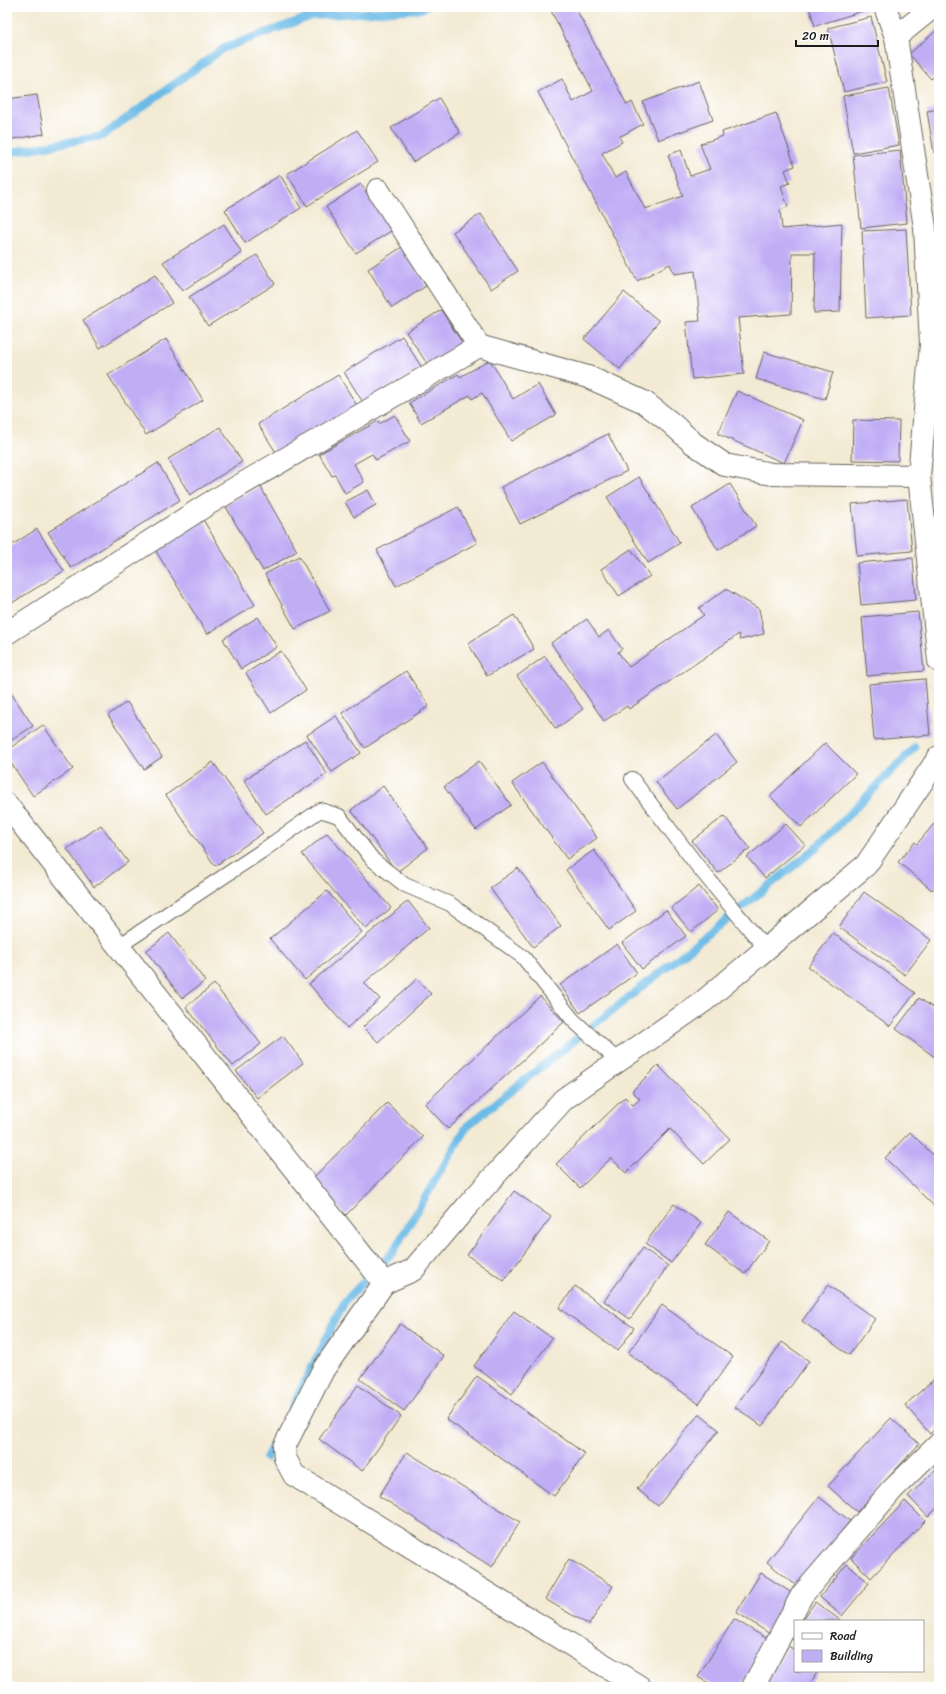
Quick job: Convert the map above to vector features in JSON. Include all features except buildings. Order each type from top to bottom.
[{"type":"street","points":[[885,7],[896,37],[925,228],[931,344],[919,476],[939,661]]},
{"type":"street","points":[[896,37],[933,7]]},
{"type":"street","points":[[378,190],[479,346],[588,377],[644,402],[671,423],[693,443],[725,465],[772,474],[919,476]]},
{"type":"street","points":[[7,633],[208,504],[479,346]]},
{"type":"street","points":[[640,1687],[294,1475],[285,1458],[284,1447],[323,1370],[384,1283],[413,1270],[469,1204],[564,1099],[704,1001],[866,865],[939,757]]},
{"type":"street","points":[[7,805],[384,1283]]},
{"type":"street","points":[[753,1687],[802,1595],[892,1490],[939,1444]]},
{"type":"lane","points":[[632,779],[696,864],[766,949]]},
{"type":"lane","points":[[119,946],[262,851],[320,810],[339,816],[373,860],[405,885],[450,904],[523,957],[573,1020],[618,1061]]},
{"type":"waterway","points":[[7,153],[102,136],[224,48],[312,16],[421,9],[425,7]]},
{"type":"waterway","points":[[292,1407],[345,1301],[393,1252],[467,1126],[815,849],[915,747]]},
{"type":"waterway","points":[[266,1458],[279,1434]]}]
